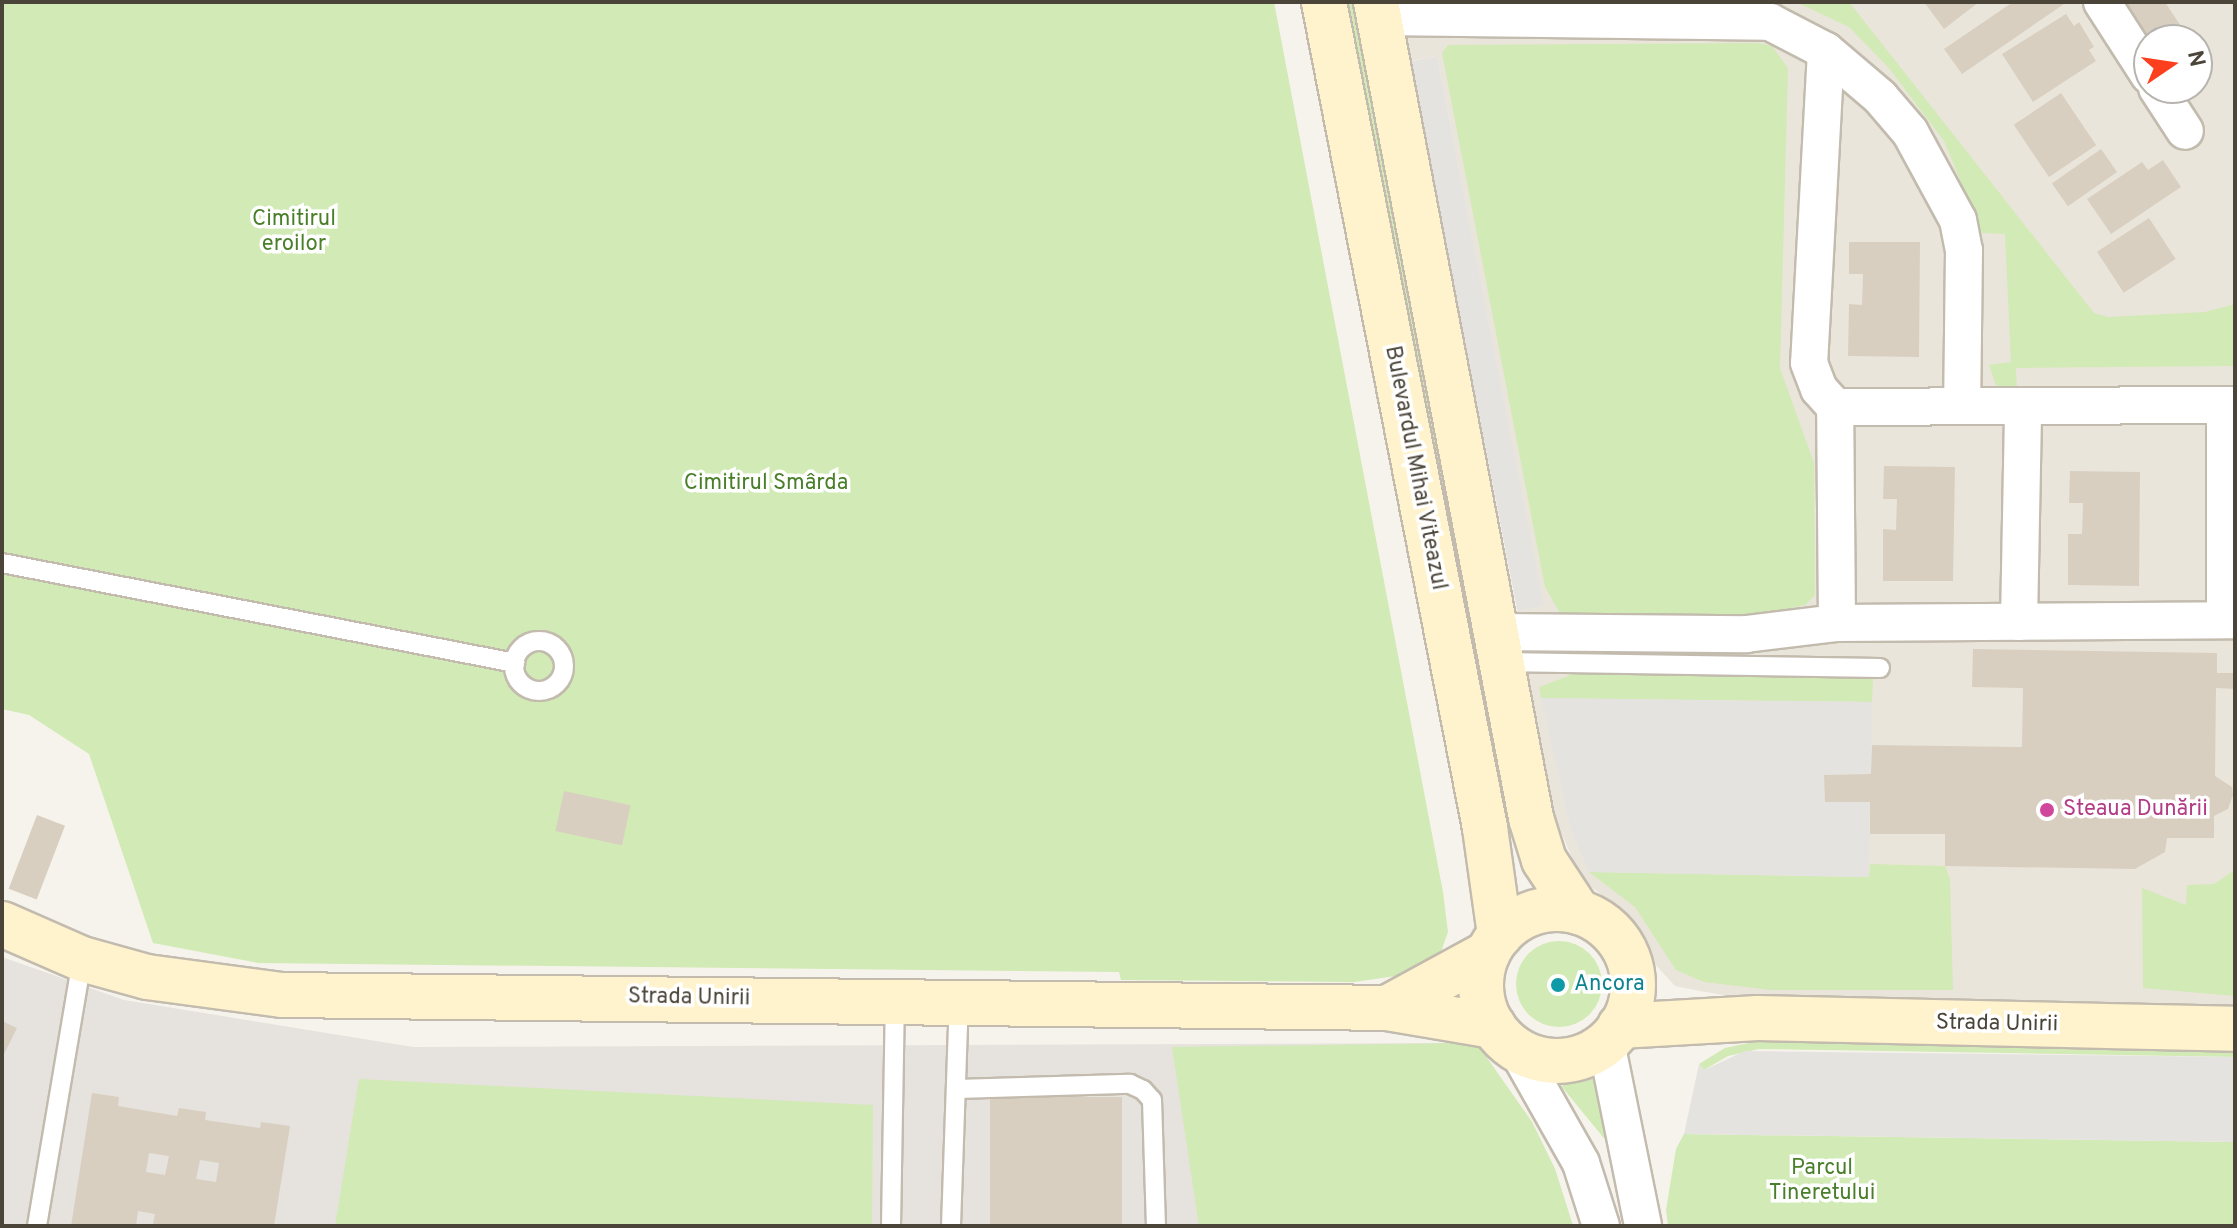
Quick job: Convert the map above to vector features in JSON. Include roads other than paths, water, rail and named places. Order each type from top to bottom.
[{"type":"main road","name":"Bulevardul Mihai Viteazul","points":[[1324,2],[1485,828],[1494,944]]},
{"type":"main road","points":[[1377,10],[1498,647],[1540,849],[1578,912],[1614,935],[1632,974],[1629,1006],[1613,1034],[1588,1054],[1557,1060],[1505,1037],[1482,995],[1494,944],[1535,912],[1578,912]]},
{"type":"main road","name":"Strada Unirii","points":[[2,924],[82,959],[204,987],[282,995],[1387,1008],[1505,1037]]},
{"type":"main road","name":"Strada Unirii","points":[[1387,1008],[1494,944]]},
{"type":"main road","name":"Strada Unirii","points":[[1632,974],[1688,1000],[1758,1018]]},
{"type":"main road","name":"Strada Unirii","points":[[1613,1034],[1758,1018],[2235,1029]]},
{"type":"street","points":[[2102,2],[2133,50]]},
{"type":"street","points":[[1377,10],[1770,22],[1826,51],[1880,97],[1910,132],[1958,220],[1964,250],[1962,406]]},
{"type":"street","points":[[1826,51],[1809,363],[1819,389],[1835,407],[1837,623]]},
{"type":"street","points":[[2167,104],[2185,131]]},
{"type":"street","points":[[1498,647],[1746,634],[1837,623],[2230,620],[2230,405],[1835,407]]},
{"type":"street","points":[[2019,622],[2023,406]]},
{"type":"street","points":[[1613,1034],[1643,1226]]},
{"type":"street","points":[[1505,1037],[1581,1163],[1601,1226]]},
{"type":"lane","points":[[2,563],[515,663]]},
{"type":"lane","points":[[1498,647],[1880,668]]},
{"type":"lane","points":[[37,1226],[82,959]]},
{"type":"lane","points":[[891,1226],[895,1001]]},
{"type":"lane","points":[[951,1226],[959,1002]]},
{"type":"lane","points":[[957,1089],[1130,1084],[1143,1090],[1152,1100],[1156,1226]]},
{"type":"place","name":"Steaua Dunării","points":[[2047,810]]},
{"type":"place","name":"Ancora","points":[[1558,985]]},
{"type":"park label","name":"Cimitirul eroilor","points":[[294,232]]},
{"type":"park label","name":"Cimitirul Smârda","points":[[766,484]]},
{"type":"park label","name":"Parcul Tineretului","points":[[1822,1180]]}]
